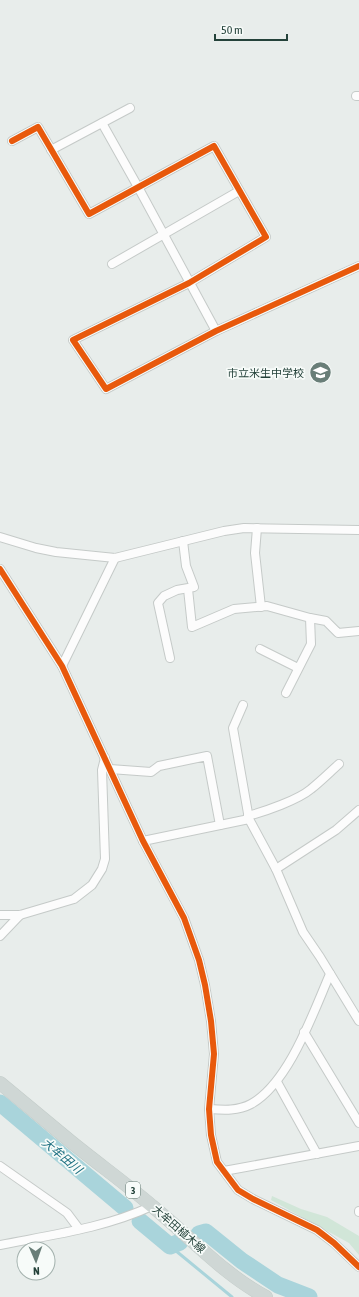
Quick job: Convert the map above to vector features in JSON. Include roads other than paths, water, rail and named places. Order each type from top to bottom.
[{"type":"main road","name":"大牟田植木線","points":[[0,1083],[152,1206],[230,1273],[252,1290],[266,1297]]},
{"type":"street","points":[[52,150],[130,108]]},
{"type":"street","points":[[102,123],[216,331]]},
{"type":"street","points":[[12,141],[38,127],[89,214],[214,146],[266,238],[189,283],[73,340],[106,389],[216,331],[359,266]]},
{"type":"street","points":[[112,264],[239,191]]},
{"type":"street","points":[[0,537],[36,548],[56,552],[115,558],[224,531],[244,528],[359,530]]},
{"type":"street","points":[[257,528],[255,554],[261,607]]},
{"type":"street","points":[[170,658],[158,603],[164,596],[177,590],[194,587],[186,566],[183,541]]},
{"type":"street","points":[[62,666],[115,558]]},
{"type":"street","points":[[0,569],[62,666],[143,841],[184,918],[199,960],[211,1021],[214,1054],[209,1109],[214,1152],[217,1162],[238,1190],[253,1199],[317,1230],[359,1267]]},
{"type":"street","points":[[188,589],[192,627],[234,609],[268,606],[326,621],[338,633],[359,631]]},
{"type":"street","points":[[286,693],[311,644],[310,618]]},
{"type":"street","points":[[260,649],[298,668]]},
{"type":"street","points":[[243,705],[233,728],[249,817],[276,869],[304,932],[359,1021]]},
{"type":"street","points":[[110,769],[151,772],[159,766],[207,756],[220,825]]},
{"type":"street","points":[[0,915],[20,915],[74,899],[92,885],[102,869],[105,859],[102,770],[105,758]]},
{"type":"street","points":[[143,841],[220,825],[260,813],[292,800],[310,790],[339,764]]},
{"type":"street","points":[[276,869],[336,830],[359,810]]},
{"type":"street","points":[[0,936],[20,915]]},
{"type":"street","points":[[209,1109],[231,1111],[250,1105],[277,1082],[304,1032],[330,974]]},
{"type":"street","points":[[304,1032],[359,1123]]},
{"type":"street","points":[[277,1082],[317,1154]]},
{"type":"street","points":[[224,1171],[359,1146]]},
{"type":"street","points":[[0,1166],[67,1213],[79,1229]]},
{"type":"street","points":[[0,1245],[108,1222],[138,1213],[152,1206]]},
{"type":"waterway","name":"大牟田川","points":[[0,1103],[125,1208]]},
{"type":"waterway","name":"大牟田川","points":[[140,1221],[170,1246],[180,1242]]},
{"type":"waterway","name":"大牟田川","points":[[199,1234],[206,1232],[242,1261],[278,1285],[309,1297]]},
{"type":"waterway","points":[[170,1246],[232,1297]]},
{"type":"place","name":"市立米生中学校","points":[[320,373]]}]
